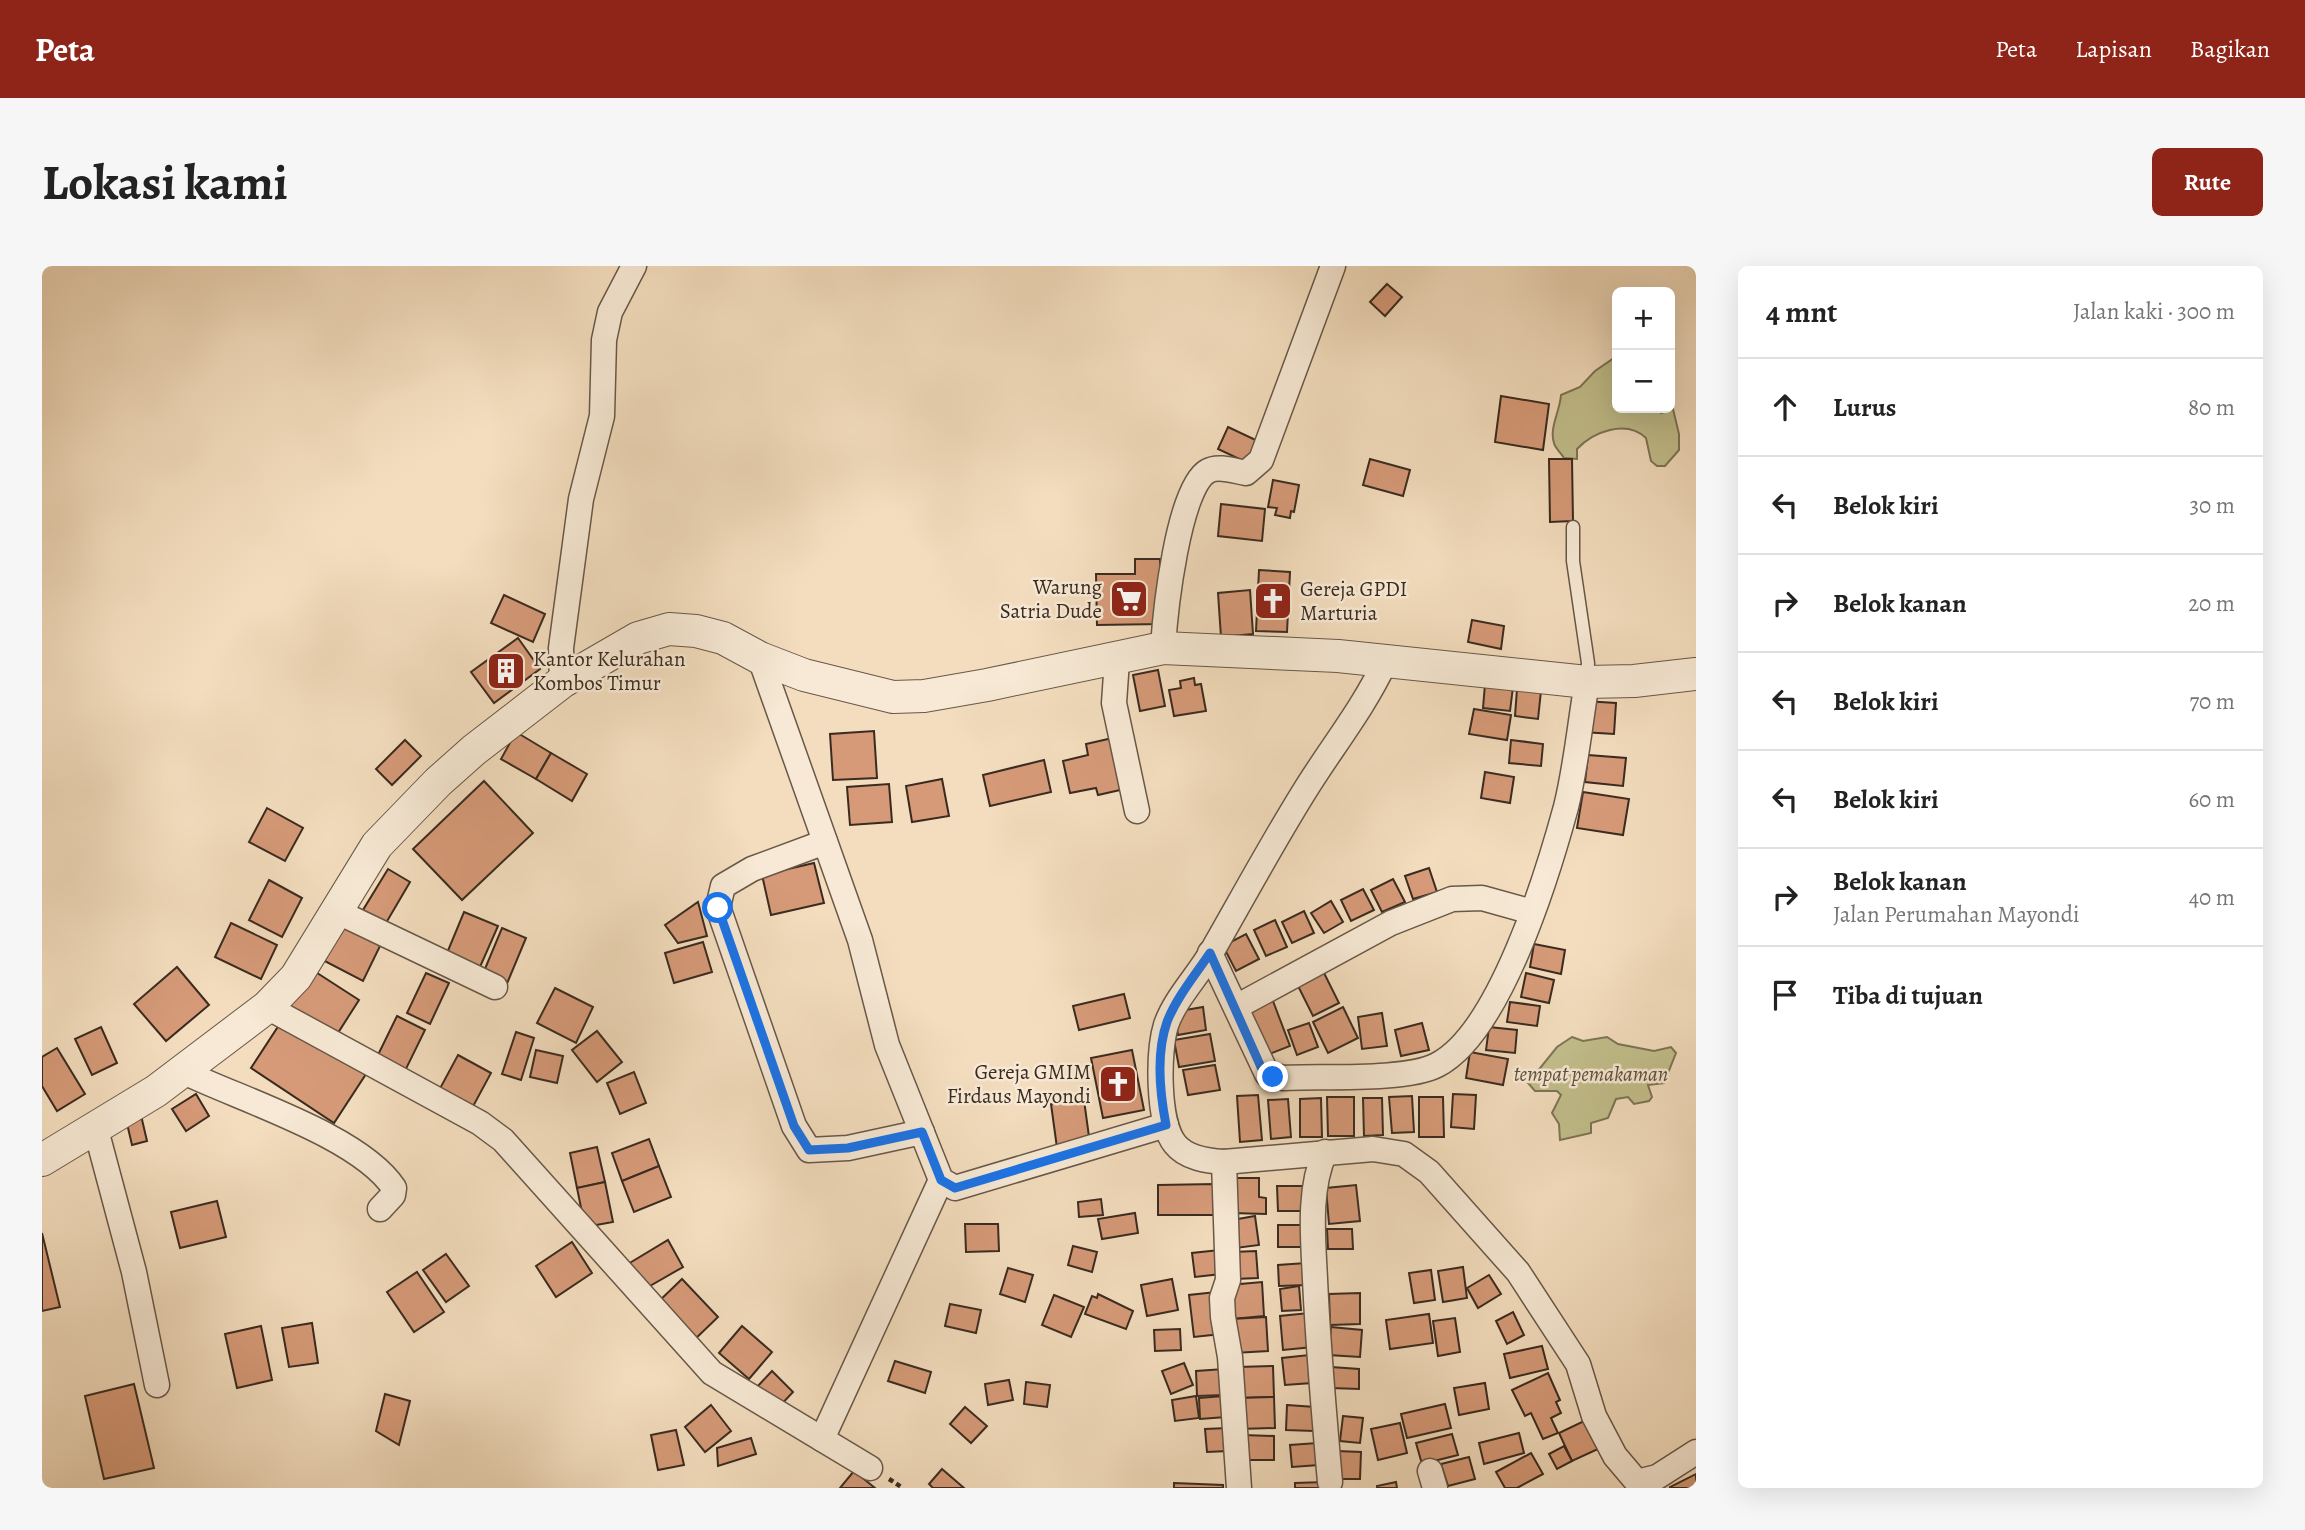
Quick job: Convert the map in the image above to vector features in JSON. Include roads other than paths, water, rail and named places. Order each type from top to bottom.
[{"type":"street","points":[[562,682],[561,648],[581,499],[603,416],[604,340],[610,312],[634,266]]},
{"type":"street","points":[[1163,648],[1169,575],[1193,490],[1206,472],[1214,468],[1246,473],[1261,460],[1333,266]]},
{"type":"street","points":[[42,1160],[184,1072],[267,1007],[296,977],[377,845],[430,790],[474,750],[562,682],[638,638],[669,629],[696,631],[723,638],[760,658],[804,675],[893,697],[924,696],[1116,660],[1163,648],[1270,651],[1587,681],[1634,681],[1696,674]]},
{"type":"street","points":[[760,658],[860,940],[887,1045],[941,1180],[955,1188],[1166,1125]]},
{"type":"street","points":[[1116,660],[1114,702],[1137,811]]},
{"type":"street","points":[[1385,662],[1371,692],[1294,808],[1210,953],[1172,1012],[1164,1032],[1161,1065],[1166,1125],[1176,1145],[1204,1160],[1224,1162],[1373,1149],[1396,1151],[1429,1172],[1518,1272],[1578,1364],[1594,1416],[1634,1486],[1657,1477],[1696,1452]]},
{"type":"street","points":[[1210,953],[1261,1067],[1273,1077],[1407,1073],[1437,1065],[1459,1047],[1486,1012],[1511,967],[1566,806],[1587,681]]},
{"type":"street","points":[[825,842],[752,869],[723,886],[718,908],[794,1126],[809,1150],[848,1148],[922,1132]]},
{"type":"street","points":[[1236,1007],[1391,923],[1451,899],[1482,898],[1532,912]]},
{"type":"street","points":[[336,911],[495,987]]},
{"type":"street","points":[[267,1007],[480,1123],[503,1140],[712,1373],[870,1468]]},
{"type":"street","points":[[184,1072],[220,1090],[272,1108],[357,1155],[394,1188],[393,1195],[380,1209]]},
{"type":"street","points":[[95,1126],[134,1272],[157,1385]]},
{"type":"street","points":[[1325,1152],[1317,1175],[1313,1244],[1315,1312],[1330,1482]]},
{"type":"street","points":[[1224,1162],[1227,1280],[1223,1317],[1230,1357],[1239,1488]]},
{"type":"street","points":[[822,1439],[941,1180]]},
{"type":"lane","points":[[1573,527],[1573,561],[1588,663],[1587,681]]},
{"type":"place","name":"Warung Satria Dude","points":[[1129,599]]},
{"type":"place","name":"Gereja GPDI Marturia","points":[[1273,601]]},
{"type":"place","name":"Kantor Kelurahan Kombos Timur","points":[[506,671]]},
{"type":"place","name":"Gereja GMIM Firdaus Mayondi","points":[[1118,1084]]},
{"type":"park label","name":"tempat pemakaman","points":[[1591,1074]]}]
